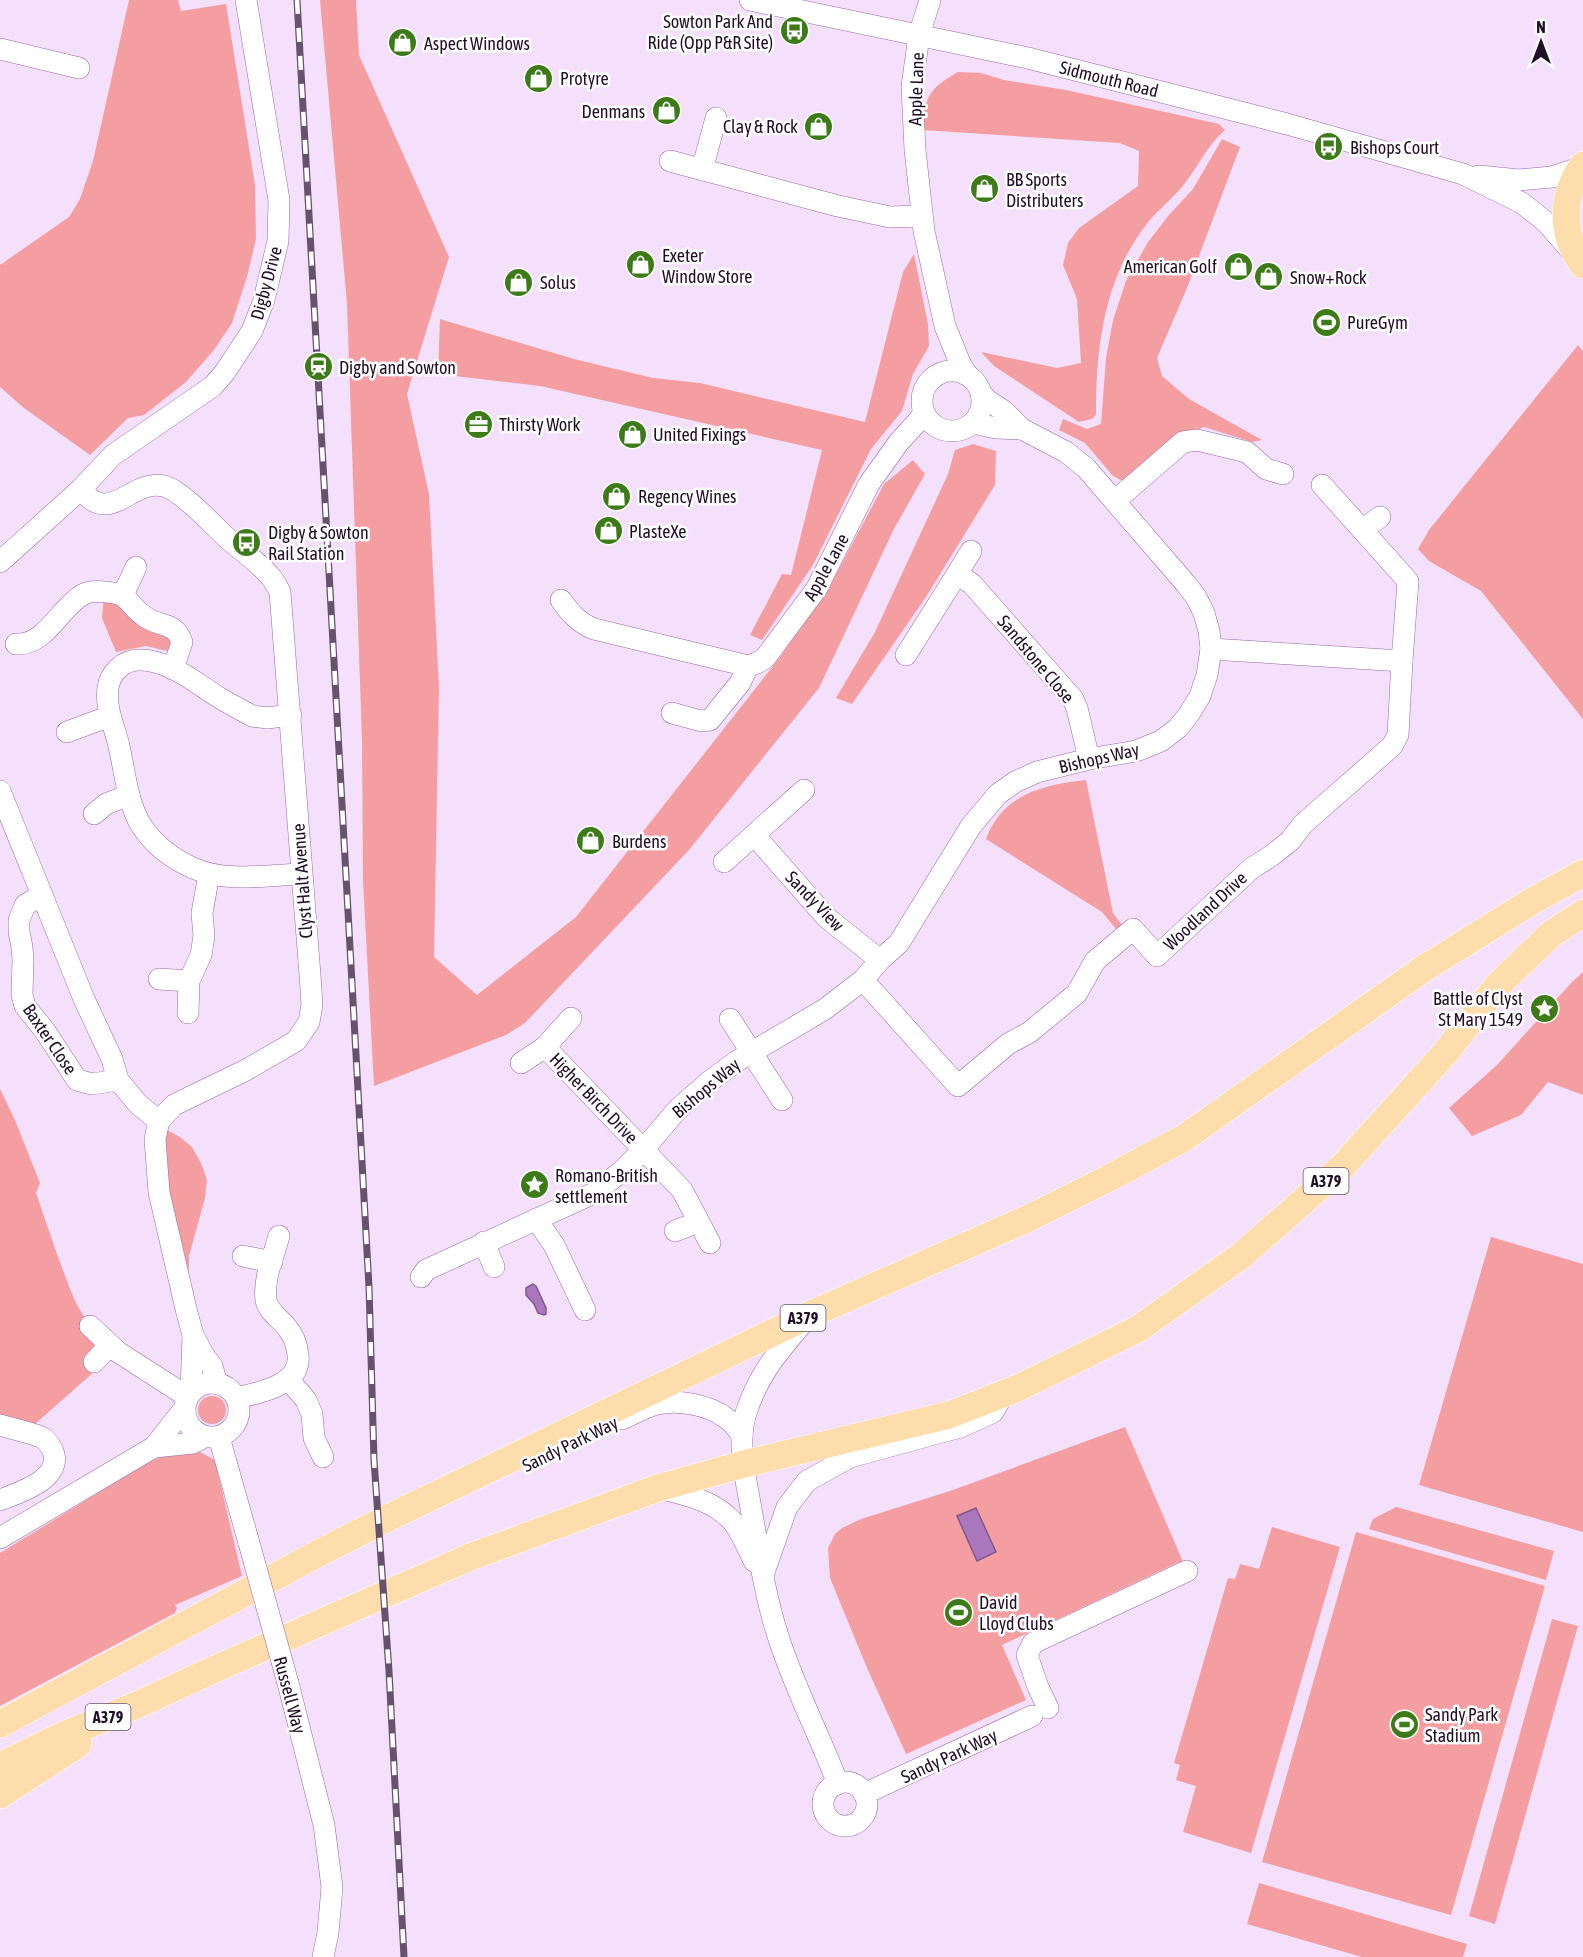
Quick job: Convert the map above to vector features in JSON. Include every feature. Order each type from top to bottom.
[{"type":"main road","points":[[1579,260],[1567,233],[1565,210],[1570,187],[1582,166]]},
{"type":"main road","name":"A379","points":[[0,1724],[394,1515],[809,1315],[1068,1199],[1184,1138],[1423,969],[1534,900],[1583,873]]},
{"type":"main road","name":"A379","points":[[0,1766],[59,1737],[139,1704],[470,1557],[658,1488],[744,1464],[950,1415],[1004,1393],[1138,1329],[1242,1255],[1342,1167],[1446,1052],[1498,986],[1551,933],[1583,913]]},
{"type":"main road","name":"A379","points":[[0,1795],[139,1704]]},
{"type":"street","name":"Digby Drive","points":[[0,562],[81,489],[113,455],[213,386],[252,332],[264,300],[278,241],[279,200],[246,0]]},
{"type":"street","name":"Sidmouth Road","points":[[750,0],[1028,58],[1287,124],[1464,174],[1519,180],[1552,177],[1582,166]]},
{"type":"street","name":"Apple Lane","points":[[930,0],[919,35],[912,87],[915,150],[924,231],[945,326],[967,375]]},
{"type":"street","points":[[0,50],[79,68]]},
{"type":"street","points":[[702,170],[716,118]]},
{"type":"street","points":[[670,162],[880,215],[922,216]]},
{"type":"street","name":"Sidmouth Road","points":[[1464,174],[1522,203],[1547,223],[1579,260]]},
{"type":"street","name":"Apple Lane","points":[[939,374],[944,349],[945,326]]},
{"type":"street","points":[[889,456],[947,431],[963,429],[973,423],[982,407],[979,387],[967,375],[954,371],[939,374],[928,382],[921,400],[926,418],[934,426],[947,431]]},
{"type":"street","name":"Bishops Way","points":[[421,1277],[426,1270],[594,1193],[608,1184],[643,1150],[676,1110],[710,1081],[752,1052],[825,1010],[863,980],[898,943],[972,826],[998,794],[1015,782],[1037,772],[1089,759],[1136,751],[1161,741],[1178,728],[1189,714],[1200,696],[1207,675],[1211,650],[1204,613],[1196,597],[1116,500],[1086,468],[1073,457],[1022,429],[981,393]]},
{"type":"street","name":"Apple Lane","points":[[672,713],[702,721],[710,720],[740,683],[748,666],[765,658],[817,588],[870,484],[924,412]]},
{"type":"street","name":"Bishops Way","points":[[973,423],[996,428],[1022,429]]},
{"type":"street","points":[[1116,500],[1160,448],[1183,442],[1197,440],[1247,452],[1266,469],[1283,474]]},
{"type":"street","name":"Clyst Halt Avenue","points":[[81,489],[86,496],[97,502],[114,504],[144,487],[157,484],[168,487],[270,575],[280,592],[312,1005],[309,1022],[296,1041],[246,1070],[174,1105],[159,1121]]},
{"type":"street","name":"Woodland Drive","points":[[863,980],[957,1086],[1008,1044],[1030,1032],[1077,993],[1095,961],[1133,929],[1157,956],[1252,868],[1290,841],[1303,824],[1392,746],[1398,735],[1408,580],[1372,523],[1322,484]]},
{"type":"street","points":[[906,655],[971,551]]},
{"type":"street","points":[[123,595],[136,567]]},
{"type":"street","name":"Sandstone Close","points":[[957,574],[972,584],[1073,699],[1089,759]]},
{"type":"street","points":[[16,644],[29,643],[38,637],[83,594],[98,592],[123,595],[144,617],[177,631],[182,642],[173,669]]},
{"type":"street","points":[[561,600],[574,617],[594,628],[748,666]]},
{"type":"street","points":[[1211,650],[1402,661]]},
{"type":"street","points":[[291,715],[267,718],[252,716],[173,669],[141,660],[128,661],[119,668],[108,688],[110,716],[129,795],[140,824],[156,844],[193,868],[209,874],[230,877],[301,874]]},
{"type":"street","points":[[67,732],[110,716]]},
{"type":"street","points":[[724,862],[804,790]]},
{"type":"street","points":[[0,791],[84,999],[112,1059],[118,1080],[139,1105],[159,1121],[155,1138],[159,1192],[193,1335],[212,1366],[217,1384]]},
{"type":"street","points":[[94,814],[106,804],[129,795]]},
{"type":"street","name":"Sandy View","points":[[755,836],[827,918],[880,960]]},
{"type":"street","points":[[188,1013],[189,981],[201,955],[204,936],[202,913],[209,874]]},
{"type":"street","name":"Baxter Close","points":[[42,895],[25,905],[19,920],[22,947],[22,994],[25,1006],[45,1031],[77,1080],[92,1084],[118,1080]]},
{"type":"street","points":[[159,979],[189,981]]},
{"type":"street","name":"Higher Birch Drive","points":[[521,1063],[545,1047],[571,1018]]},
{"type":"street","name":"Bishops Way","points":[[730,1018],[782,1100]]},
{"type":"street","name":"Higher Birch Drive","points":[[545,1047],[682,1191],[710,1243]]},
{"type":"street","points":[[536,1219],[554,1245],[585,1310]]},
{"type":"street","points":[[675,1232],[698,1222]]},
{"type":"street","points":[[236,1398],[257,1394],[288,1379],[295,1374],[299,1363],[295,1340],[266,1300],[279,1236]]},
{"type":"street","points":[[484,1242],[494,1267]]},
{"type":"street","points":[[243,1256],[272,1262]]},
{"type":"street","points":[[809,1315],[776,1353],[762,1374],[745,1415],[742,1435],[744,1464],[763,1577],[778,1636],[838,1784]]},
{"type":"street","points":[[90,1326],[110,1345],[188,1400]]},
{"type":"street","points":[[193,1335],[185,1418],[191,1429],[212,1437]]},
{"type":"street","points":[[94,1362],[110,1345]]},
{"type":"street","points":[[288,1379],[306,1400],[312,1414],[314,1438],[323,1456]]},
{"type":"street","points":[[0,1538],[154,1447],[188,1400],[204,1384],[217,1384],[227,1388],[236,1398],[239,1413],[237,1420],[227,1433],[193,1443],[154,1447]]},
{"type":"street","points":[[763,1577],[787,1507],[807,1481],[850,1457],[960,1427],[983,1417],[993,1412],[1004,1393]]},
{"type":"street","name":"Sandy Park Way","points":[[394,1515],[426,1514],[656,1404],[670,1402],[694,1405],[720,1413],[729,1419],[742,1435]]},
{"type":"street","points":[[0,1425],[42,1438],[49,1443],[54,1455],[52,1470],[43,1479],[25,1490],[0,1500]]},
{"type":"street","name":"Russell Way","points":[[212,1437],[249,1543],[324,1825],[332,1887],[328,1934],[323,1957]]},
{"type":"street","points":[[658,1488],[708,1502],[727,1516],[735,1525],[763,1577]]},
{"type":"street","name":"Sandy Park Way","points":[[864,1794],[1040,1712],[1027,1655],[1033,1643],[1187,1571]]},
{"type":"street","points":[[838,1784],[853,1784],[864,1794],[867,1804],[864,1815],[857,1823],[847,1826],[837,1825],[828,1819],[823,1809],[823,1798],[829,1789],[838,1784]]},
{"type":"shaded area","points":[[129,0],[178,0],[181,11],[226,4],[255,185],[256,239],[232,323],[214,350],[186,382],[144,415],[128,418],[90,455],[24,408],[0,387],[0,265],[69,217],[80,199],[93,161]]},
{"type":"shaded area","points":[[320,0],[356,0],[359,55],[449,257],[407,394],[429,494],[439,687],[434,957],[477,995],[576,917],[780,657],[830,586],[884,484],[913,460],[925,474],[894,529],[819,688],[689,850],[525,1023],[506,1035],[374,1086],[363,881],[362,741],[347,304]]},
{"type":"shaded area","points":[[958,72],[981,73],[1004,80],[1066,90],[1219,124],[1225,130],[1212,143],[1181,188],[1149,221],[1122,265],[1112,289],[1101,338],[1096,415],[1092,419],[1079,422],[994,366],[981,352],[1057,368],[1081,363],[1077,299],[1063,265],[1068,243],[1079,228],[1138,186],[1139,151],[1120,143],[922,130],[930,95],[940,84]]},
{"type":"shaded area","points":[[1222,139],[1240,147],[1187,288],[1157,358],[1162,376],[1189,399],[1262,440],[1252,442],[1204,427],[1177,439],[1123,481],[1113,476],[1085,443],[1059,430],[1063,419],[1087,429],[1101,424],[1106,358],[1113,320],[1126,281],[1148,242],[1193,189]]},
{"type":"shaded area","points":[[914,254],[928,324],[929,346],[913,374],[902,411],[871,449],[813,565],[762,640],[750,635],[782,574],[791,575],[822,450],[540,386],[438,374],[440,319],[574,359],[653,378],[700,383],[865,422],[903,272]]},
{"type":"shaded area","points":[[1578,345],[1583,351],[1583,719],[1481,591],[1429,561],[1418,549],[1429,530]]},
{"type":"shaded area","points":[[973,444],[996,451],[995,485],[926,597],[852,704],[836,698],[875,632],[948,474],[955,450]]},
{"type":"shaded area","points":[[104,596],[175,638],[171,652],[146,646],[116,652],[102,618]]},
{"type":"shaded area","points":[[1086,780],[1113,913],[1122,925],[1117,930],[1102,912],[986,839],[993,824],[1014,802],[1040,789]]},
{"type":"shaded area","points":[[1583,972],[1583,1095],[1548,1082],[1521,1115],[1472,1136],[1449,1108],[1497,1065]]},
{"type":"shaded area","points":[[0,1089],[40,1183],[36,1193],[68,1283],[89,1327],[94,1347],[83,1358],[95,1371],[35,1424],[0,1416]]},
{"type":"shaded area","points":[[167,1130],[192,1147],[207,1180],[205,1198],[189,1256],[189,1273],[168,1183],[165,1147]]},
{"type":"shaded area","points":[[1491,1237],[1583,1264],[1583,1532],[1419,1485]]},
{"type":"shaded area","points":[[533,1284],[546,1308],[544,1315],[538,1313],[526,1295],[526,1288]]},
{"type":"shaded area","points":[[212,1396],[222,1400],[226,1410],[222,1420],[212,1424],[202,1420],[198,1410],[202,1400]]},
{"type":"shaded area","name":"David Lloyd Clubs","points":[[1125,1427],[1184,1564],[1179,1562],[1002,1645],[1026,1700],[906,1754],[830,1578],[828,1548],[835,1534],[861,1519],[950,1491]]},
{"type":"shaded area","points":[[186,1451],[200,1452],[215,1460],[242,1576],[175,1605],[177,1608],[175,1613],[0,1706],[0,1553],[145,1464],[165,1455]]},
{"type":"shaded area","points":[[1396,1507],[1554,1551],[1546,1580],[1369,1529],[1373,1519]]},
{"type":"shaded area","points":[[976,1508],[996,1552],[977,1561],[957,1516]]},
{"type":"shaded area","points":[[1272,1527],[1340,1547],[1251,1853],[1183,1832],[1196,1786],[1176,1780],[1180,1765],[1174,1763],[1228,1578],[1235,1579],[1240,1564],[1259,1569]]},
{"type":"shaded area","name":"Sandy Park Stadium","points":[[1356,1532],[1545,1586],[1451,1915],[1262,1862]]},
{"type":"shaded area","name":"Sandy Park Stadium","points":[[1552,1619],[1578,1626],[1495,1924],[1469,1916]]},
{"type":"shaded area","points":[[1259,1883],[1467,1944],[1463,1957],[1362,1957],[1247,1924]]},
{"type":"railway","points":[[297,0],[369,1287],[374,1460],[389,1671],[404,1957]]},
{"type":"place","name":"Sowton Park And Ride (Opp P&R Site)","points":[[794,31]]},
{"type":"place","name":"Aspect Windows","points":[[403,43]]},
{"type":"place","name":"Protyre","points":[[539,78]]},
{"type":"place","name":"Denmans","points":[[666,111]]},
{"type":"place","name":"Clay & Rock","points":[[819,126]]},
{"type":"place","name":"Bishops Court","points":[[1329,147]]},
{"type":"place","name":"BB Sports Distributers","points":[[985,189]]},
{"type":"place","name":"Exeter Window Store","points":[[641,265]]},
{"type":"place","name":"American Golf","points":[[1238,266]]},
{"type":"place","name":"Snow+Rock","points":[[1269,277]]},
{"type":"place","name":"Solus","points":[[519,282]]},
{"type":"place","name":"PureGym","points":[[1326,322]]},
{"type":"place","name":"Digby and Sowton","points":[[318,367]]},
{"type":"place","name":"Thirsty Work","points":[[478,424]]},
{"type":"place","name":"United Fixings","points":[[632,434]]},
{"type":"place","name":"Regency Wines","points":[[617,496]]},
{"type":"place","name":"PlasteXe","points":[[608,531]]},
{"type":"place","name":"Digby & Sowton Rail Station","points":[[247,542]]},
{"type":"place","name":"Burdens","points":[[591,841]]},
{"type":"place","name":"Battle of Clyst St Mary 1549","points":[[1544,1008]]},
{"type":"place","name":"Romano-British settlement","points":[[534,1185]]},
{"type":"place","name":"David Lloyd Clubs","points":[[958,1612]]},
{"type":"place","name":"Sandy Park Stadium","points":[[1404,1724]]}]
